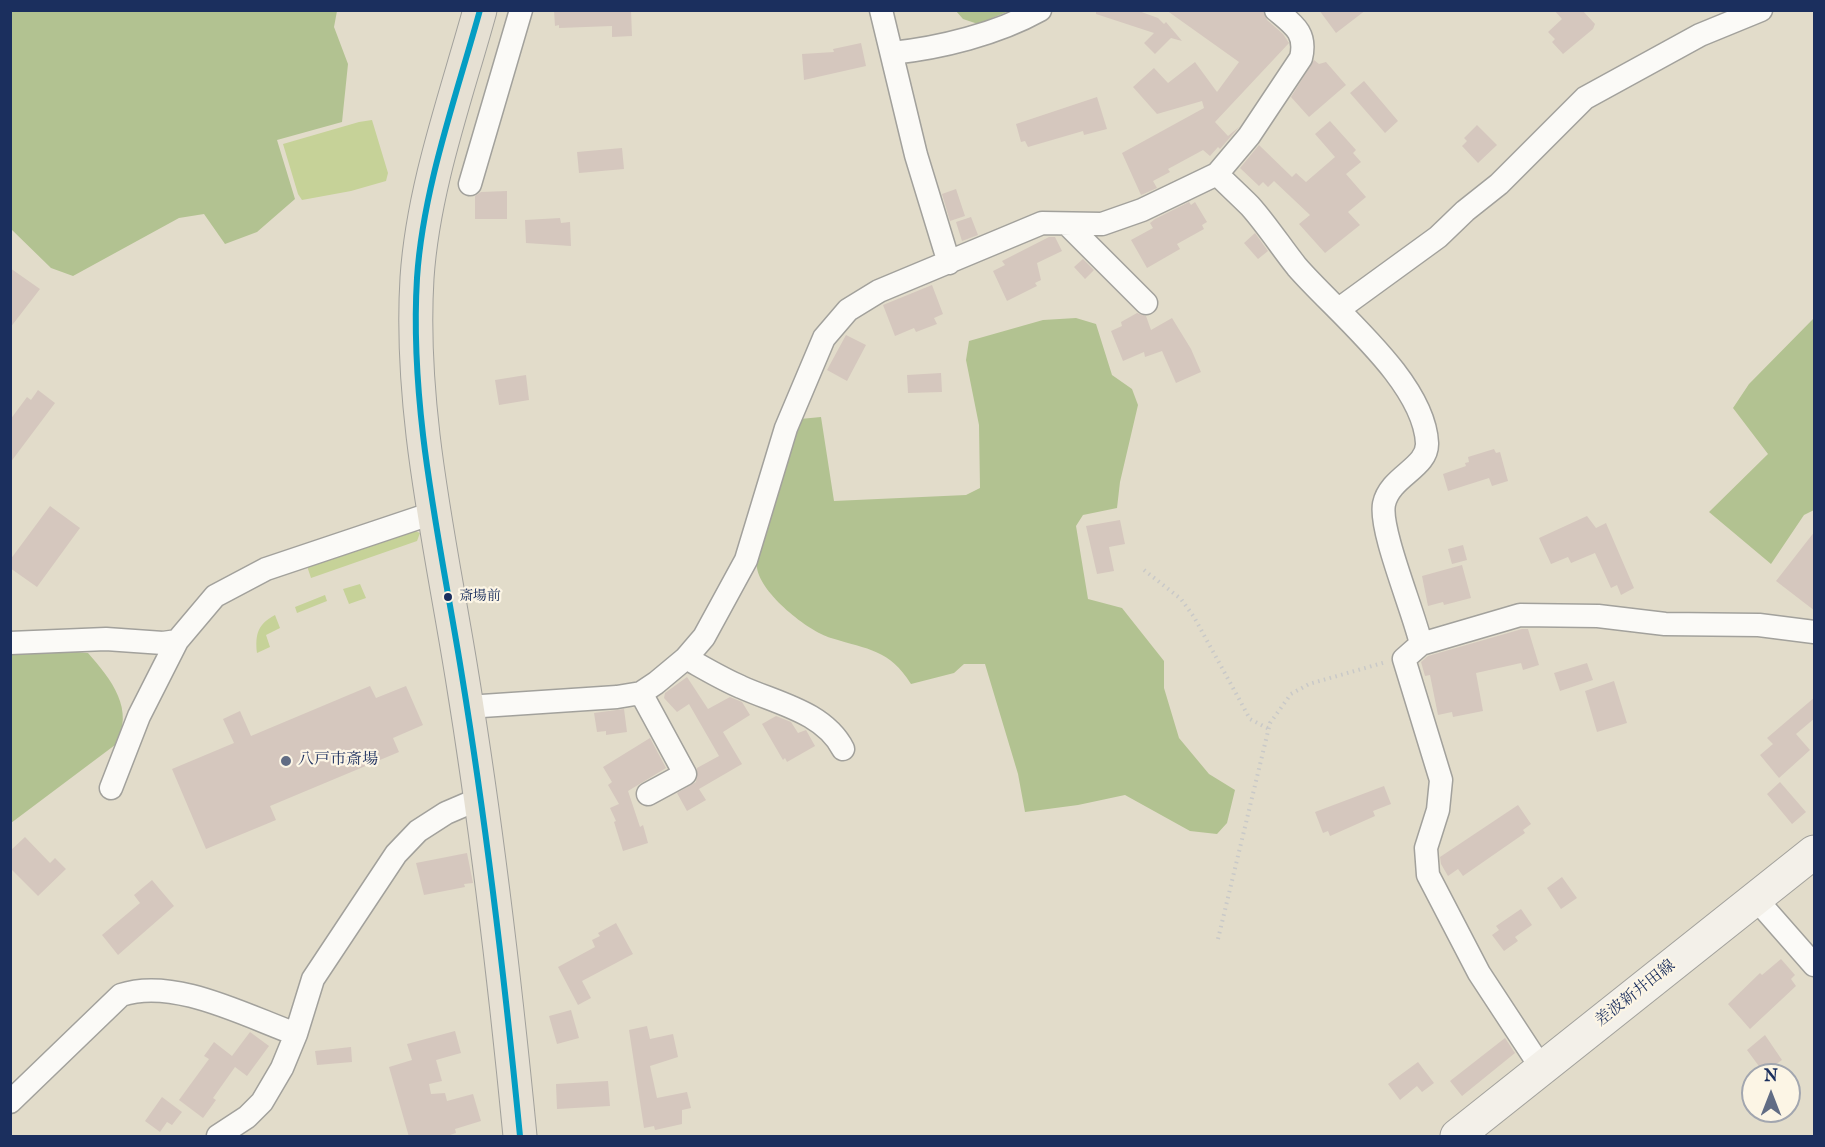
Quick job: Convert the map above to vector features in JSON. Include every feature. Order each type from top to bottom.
[{"type":"main road","points":[[480,10],[430,197],[418,274],[415,330],[419,406],[497,914],[520,1137]]},
{"type":"main road","name":"差波新井田線","points":[[1457,1137],[1815,852]]},
{"type":"street","points":[[470,184],[522,10]]},
{"type":"street","points":[[881,10],[916,155],[949,263]]},
{"type":"street","points":[[892,53],[912,51],[991,31],[1040,10]]},
{"type":"street","points":[[467,707],[617,697],[641,693],[686,658],[704,638],[746,560],[786,428],[824,338],[848,310],[879,291],[1042,223],[1102,224],[1185,191],[1217,174],[1249,136],[1301,58],[1304,44],[1296,27],[1276,10]]},
{"type":"street","points":[[1339,309],[1438,237],[1465,211],[1499,184],[1585,98],[1700,34],[1761,10]]},
{"type":"street","points":[[1217,174],[1251,207],[1298,267],[1391,367],[1420,413],[1426,430],[1428,447],[1423,460],[1398,479],[1384,504],[1384,525],[1421,644]]},
{"type":"street","points":[[1068,225],[1146,303]]},
{"type":"street","points":[[111,788],[139,716],[177,641],[215,596],[266,569],[436,512]]},
{"type":"street","points":[[1542,1069],[1479,973],[1428,875],[1426,848],[1438,810],[1441,780],[1404,659],[1421,644],[1520,615],[1535,614],[1598,616],[1665,624],[1759,625],[1815,632]]},
{"type":"street","points":[[10,643],[78,639],[177,641]]},
{"type":"street","points":[[686,658],[739,687],[813,718],[837,737],[843,749]]},
{"type":"street","points":[[641,693],[685,774],[648,794]]},
{"type":"street","points":[[218,1137],[247,1117],[262,1102],[282,1068],[296,1034],[313,979],[396,854],[418,831],[446,813],[481,798]]},
{"type":"street","points":[[1756,899],[1815,965]]},
{"type":"street","points":[[10,1102],[121,995],[134,991],[174,992],[296,1034]]},
{"type":"path","points":[[1144,570],[1181,599],[1194,617],[1250,718],[1269,729]]},
{"type":"path","points":[[1218,939],[1269,729],[1291,694],[1309,684],[1404,659]]},
{"type":"green space","points":[[10,11],[337,11],[334,27],[348,64],[342,122],[277,140],[295,199],[257,232],[225,244],[204,214],[179,218],[73,276],[51,268],[11,229]]},
{"type":"green space","points":[[956,11],[1009,11],[978,24],[963,19]]},
{"type":"green space","points":[[372,120],[388,173],[386,181],[351,191],[302,200],[298,194],[283,144]]},
{"type":"green space","points":[[1076,318],[1096,324],[1112,375],[1132,389],[1138,405],[1120,482],[1117,508],[1083,515],[1076,526],[1088,599],[1122,608],[1164,661],[1164,688],[1179,738],[1209,774],[1235,790],[1227,823],[1217,834],[1190,831],[1125,795],[1078,805],[1025,812],[1018,774],[985,664],[964,664],[954,673],[911,684],[903,672],[886,657],[821,634],[799,620],[767,589],[757,568],[769,514],[800,419],[821,417],[834,501],[966,495],[980,488],[979,425],[966,360],[969,341],[1043,320]]},
{"type":"green space","points":[[1814,318],[1814,510],[1804,515],[1771,564],[1709,512],[1768,454],[1733,408],[1749,384]]},
{"type":"green space","points":[[413,530],[420,533],[417,541],[311,578],[307,566]]},
{"type":"green space","points":[[360,584],[366,598],[349,604],[343,589]]},
{"type":"green space","points":[[325,595],[327,601],[297,613],[295,607]]},
{"type":"green space","points":[[275,615],[280,628],[266,635],[270,647],[257,653],[259,630]]},
{"type":"green space","points":[[53,650],[88,653],[97,663],[112,684],[122,707],[121,732],[115,745],[11,823],[11,655]]},
{"type":"building","points":[[554,10],[631,10],[632,36],[612,37],[612,26],[559,28],[559,25],[555,26]]},
{"type":"building","points":[[1096,10],[1136,10],[1158,18],[1164,24],[1166,22],[1182,41],[1171,38],[1155,54],[1144,43],[1154,33],[1096,14]]},
{"type":"building","points":[[1166,10],[1263,10],[1267,20],[1283,34],[1289,43],[1215,122],[1228,136],[1239,127],[1220,149],[1218,147],[1210,156],[1203,150],[1168,169],[1170,172],[1153,181],[1157,188],[1141,195],[1122,153],[1204,108],[1202,101],[1157,114],[1133,87],[1154,68],[1168,83],[1195,62],[1217,92],[1239,62]]},
{"type":"building","points":[[1319,10],[1366,10],[1336,33]]},
{"type":"building","points":[[1554,10],[1582,10],[1595,24],[1593,29],[1563,54],[1552,42],[1555,39],[1548,32],[1562,19]]},
{"type":"building","points":[[861,43],[866,66],[804,80],[802,54],[834,52],[833,49]]},
{"type":"building","points":[[1314,60],[1319,64],[1326,62],[1346,85],[1309,117],[1291,97]]},
{"type":"building","points":[[1364,81],[1398,121],[1385,133],[1350,93]]},
{"type":"building","points":[[1097,97],[1107,129],[1084,135],[1083,131],[1028,147],[1025,141],[1021,142],[1016,124]]},
{"type":"building","points":[[1330,121],[1356,150],[1353,153],[1361,162],[1346,174],[1366,197],[1348,212],[1360,225],[1325,253],[1299,224],[1310,215],[1274,181],[1268,187],[1263,182],[1259,186],[1240,168],[1259,145],[1292,177],[1296,173],[1306,182],[1335,157],[1315,134]]},
{"type":"building","points":[[1477,125],[1497,145],[1478,163],[1462,146],[1467,141],[1464,138]]},
{"type":"building","points":[[622,148],[624,169],[579,173],[577,152]]},
{"type":"building","points":[[956,189],[965,216],[950,221],[942,194]]},
{"type":"building","points":[[507,191],[507,219],[475,219],[475,196],[481,192]]},
{"type":"building","points":[[1189,202],[1191,205],[1195,202],[1207,222],[1202,225],[1204,229],[1177,244],[1180,249],[1147,268],[1131,240],[1153,228],[1150,223],[1155,219]]},
{"type":"building","points":[[971,217],[978,235],[962,241],[956,222]]},
{"type":"building","points":[[560,218],[561,223],[570,222],[571,246],[526,243],[525,220]]},
{"type":"building","points":[[1255,233],[1268,251],[1258,259],[1244,243]]},
{"type":"building","points":[[1049,237],[1055,237],[1062,251],[1037,263],[1041,280],[1035,283],[1037,286],[1007,301],[993,271],[1005,265],[1002,261]]},
{"type":"building","points":[[1083,259],[1094,270],[1085,279],[1074,267]]},
{"type":"building","points":[[10,268],[40,289],[10,328]]},
{"type":"building","points":[[932,285],[943,314],[934,318],[937,324],[916,332],[914,328],[895,336],[883,305]]},
{"type":"building","points":[[1137,313],[1146,316],[1151,330],[1172,318],[1191,349],[1201,372],[1176,383],[1162,351],[1145,357],[1144,352],[1123,361],[1111,331],[1122,326],[1121,322]]},
{"type":"building","points":[[846,335],[866,345],[847,381],[827,370]]},
{"type":"building","points":[[941,373],[942,392],[908,393],[907,375]]},
{"type":"building","points":[[526,375],[529,400],[499,405],[495,380]]},
{"type":"building","points":[[38,390],[55,403],[10,463],[10,420],[27,397],[31,400]]},
{"type":"building","points":[[1494,449],[1496,453],[1500,452],[1508,481],[1492,486],[1489,478],[1448,491],[1443,474],[1466,466],[1465,463],[1469,462],[1468,457]]},
{"type":"building","points":[[50,506],[80,528],[37,587],[10,568],[10,560]]},
{"type":"building","points":[[1587,516],[1596,528],[1606,523],[1634,588],[1621,595],[1617,585],[1611,588],[1595,553],[1571,563],[1568,557],[1551,564],[1539,538]]},
{"type":"building","points":[[1120,520],[1125,544],[1109,547],[1114,571],[1097,574],[1086,526]]},
{"type":"building","points":[[1815,531],[1815,611],[1776,581]]},
{"type":"building","points":[[1463,545],[1467,560],[1452,564],[1448,549]]},
{"type":"building","points":[[1462,565],[1471,598],[1444,605],[1443,602],[1428,606],[1422,576]]},
{"type":"building","points":[[1528,629],[1539,665],[1523,670],[1521,663],[1476,673],[1483,711],[1453,717],[1452,712],[1438,715],[1430,675],[1425,676],[1421,662],[1428,656]]},
{"type":"building","points":[[1587,663],[1593,680],[1560,691],[1554,673]]},
{"type":"building","points":[[687,677],[708,709],[730,697],[742,702],[750,715],[723,732],[742,764],[699,789],[706,800],[687,811],[677,793],[696,782],[697,768],[719,756],[689,704],[677,712],[664,698],[665,693]]},
{"type":"building","points":[[1614,681],[1627,723],[1597,732],[1585,691]]},
{"type":"building","name":"八戸市斎場","points":[[370,686],[376,698],[406,686],[423,725],[393,738],[399,752],[270,806],[276,820],[206,849],[172,769],[234,743],[223,719],[240,711],[251,736]]},
{"type":"building","points":[[1815,697],[1815,718],[1796,734],[1810,750],[1779,778],[1760,755],[1773,744],[1767,738]]},
{"type":"building","points":[[624,709],[627,732],[606,735],[606,731],[597,732],[594,713]]},
{"type":"building","points":[[776,716],[791,722],[798,733],[806,730],[815,746],[787,762],[785,758],[783,760],[762,724]]},
{"type":"building","points":[[650,738],[666,768],[628,791],[648,843],[623,851],[614,822],[616,821],[610,808],[619,804],[608,785],[612,782],[603,767]]},
{"type":"building","points":[[1780,782],[1806,812],[1792,824],[1767,794]]},
{"type":"building","points":[[1384,786],[1391,804],[1373,811],[1375,816],[1330,836],[1328,831],[1323,833],[1315,812]]},
{"type":"building","points":[[1518,805],[1531,824],[1523,830],[1525,833],[1463,876],[1458,869],[1448,876],[1440,857]]},
{"type":"building","points":[[25,837],[50,863],[55,858],[66,869],[38,896],[10,868],[10,851]]},
{"type":"building","points":[[467,853],[473,883],[464,884],[465,887],[424,895],[416,863]]},
{"type":"building","points":[[1562,877],[1577,898],[1561,909],[1547,888]]},
{"type":"building","points":[[152,880],[174,906],[118,955],[102,935],[140,903],[134,895]]},
{"type":"building","points":[[1521,909],[1532,925],[1515,937],[1518,941],[1504,951],[1492,935],[1499,930],[1496,926]]},
{"type":"building","points":[[616,923],[633,954],[582,981],[591,998],[578,1005],[558,967],[595,947],[592,940],[600,936],[598,933]]},
{"type":"building","points":[[1781,959],[1795,975],[1791,979],[1796,986],[1750,1029],[1728,1004],[1760,973],[1762,975]]},
{"type":"building","points":[[571,1010],[579,1038],[557,1044],[549,1016]]},
{"type":"building","points":[[647,1026],[650,1039],[673,1034],[678,1057],[650,1066],[657,1098],[687,1092],[691,1108],[682,1110],[682,1124],[655,1130],[654,1126],[644,1128],[629,1030]]},
{"type":"building","points":[[455,1031],[461,1053],[436,1060],[442,1081],[429,1084],[431,1094],[445,1093],[447,1101],[473,1094],[481,1121],[455,1129],[456,1133],[444,1137],[409,1137],[389,1067],[412,1060],[407,1044]]},
{"type":"building","points":[[250,1032],[269,1046],[247,1076],[235,1067],[213,1098],[216,1100],[203,1118],[179,1100],[209,1059],[204,1056],[214,1042],[232,1056]]},
{"type":"building","points":[[1765,1035],[1782,1060],[1778,1063],[1757,1063],[1747,1050]]},
{"type":"building","points":[[1505,1038],[1515,1053],[1462,1096],[1450,1081]]},
{"type":"building","points":[[351,1047],[352,1062],[317,1065],[315,1051]]},
{"type":"building","points":[[1418,1062],[1434,1083],[1422,1092],[1417,1086],[1400,1100],[1388,1084]]},
{"type":"building","points":[[608,1081],[610,1106],[557,1109],[556,1084]]},
{"type":"building","points":[[162,1097],[182,1112],[172,1125],[167,1122],[160,1132],[145,1121]]},
{"type":"transit line","points":[[480,10],[442,143],[426,210],[417,278],[416,328],[422,428],[436,528],[480,791],[502,963],[520,1136]]},
{"type":"place","name":"斎場前","points":[[448,597]]},
{"type":"place","name":"八戸市斎場","points":[[286,761]]}]
